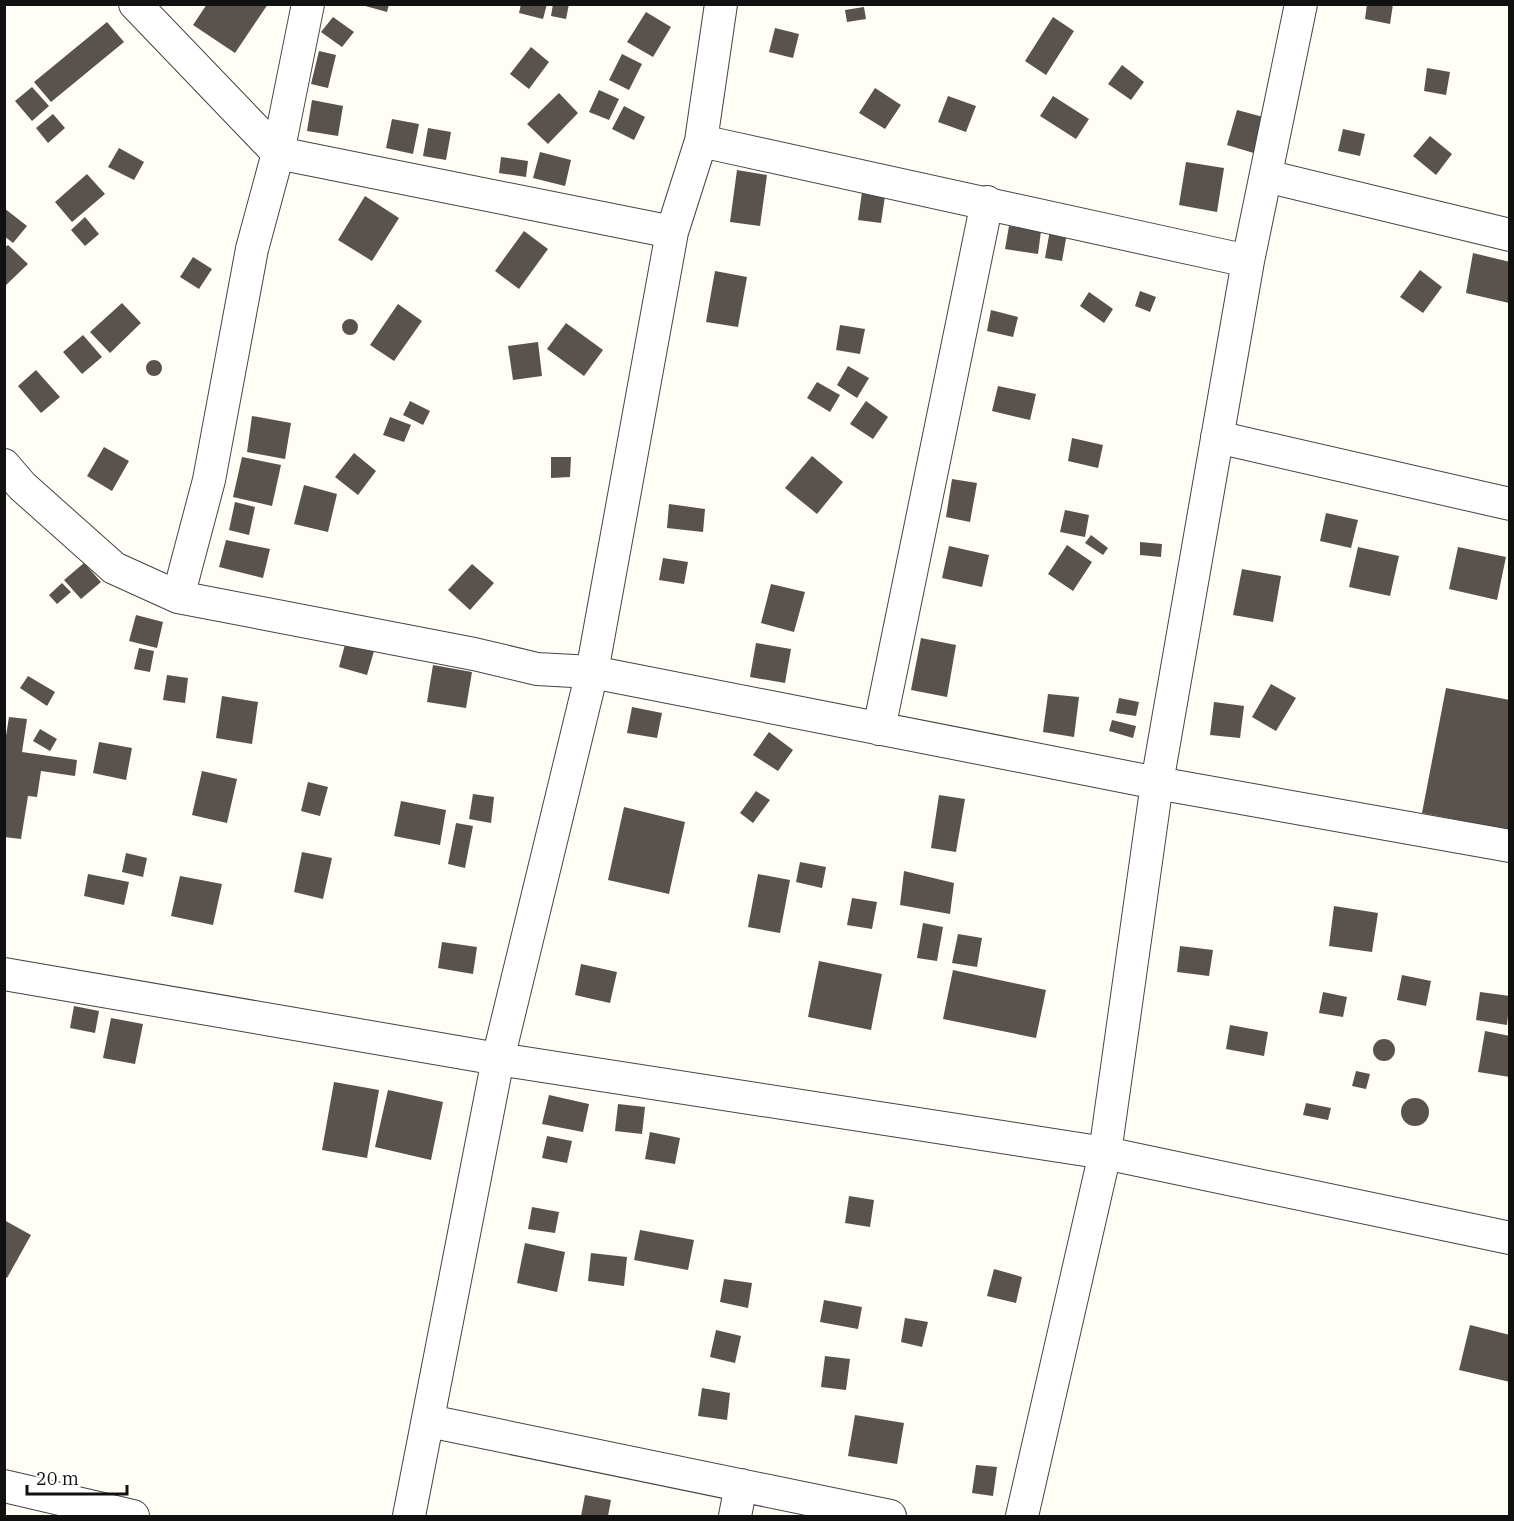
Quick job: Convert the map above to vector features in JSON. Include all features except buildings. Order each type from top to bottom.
[{"type":"street","points":[[135,4],[278,153],[672,232]]},
{"type":"street","points":[[178,597],[209,480],[252,249],[278,153],[308,4]]},
{"type":"street","points":[[409,1516],[498,1059],[592,672],[672,232],[701,141],[721,4]]},
{"type":"street","points":[[1022,1516],[1105,1154],[1157,783],[1248,261],[1301,4]]},
{"type":"street","points":[[701,141],[1248,261]]},
{"type":"street","points":[[1266,176],[1509,235]]},
{"type":"street","points":[[879,729],[987,202]]},
{"type":"street","points":[[1218,437],[1509,504]]},
{"type":"street","points":[[4,465],[22,486],[114,568],[178,597],[474,654],[537,669],[592,672],[1157,783],[1509,846]]},
{"type":"street","points":[[4,974],[498,1059],[1105,1154],[1509,1238]]},
{"type":"street","points":[[429,1420],[890,1516]]},
{"type":"street","points":[[735,1516],[741,1485]]},
{"type":"street","points":[[4,1486],[132,1516]]}]
